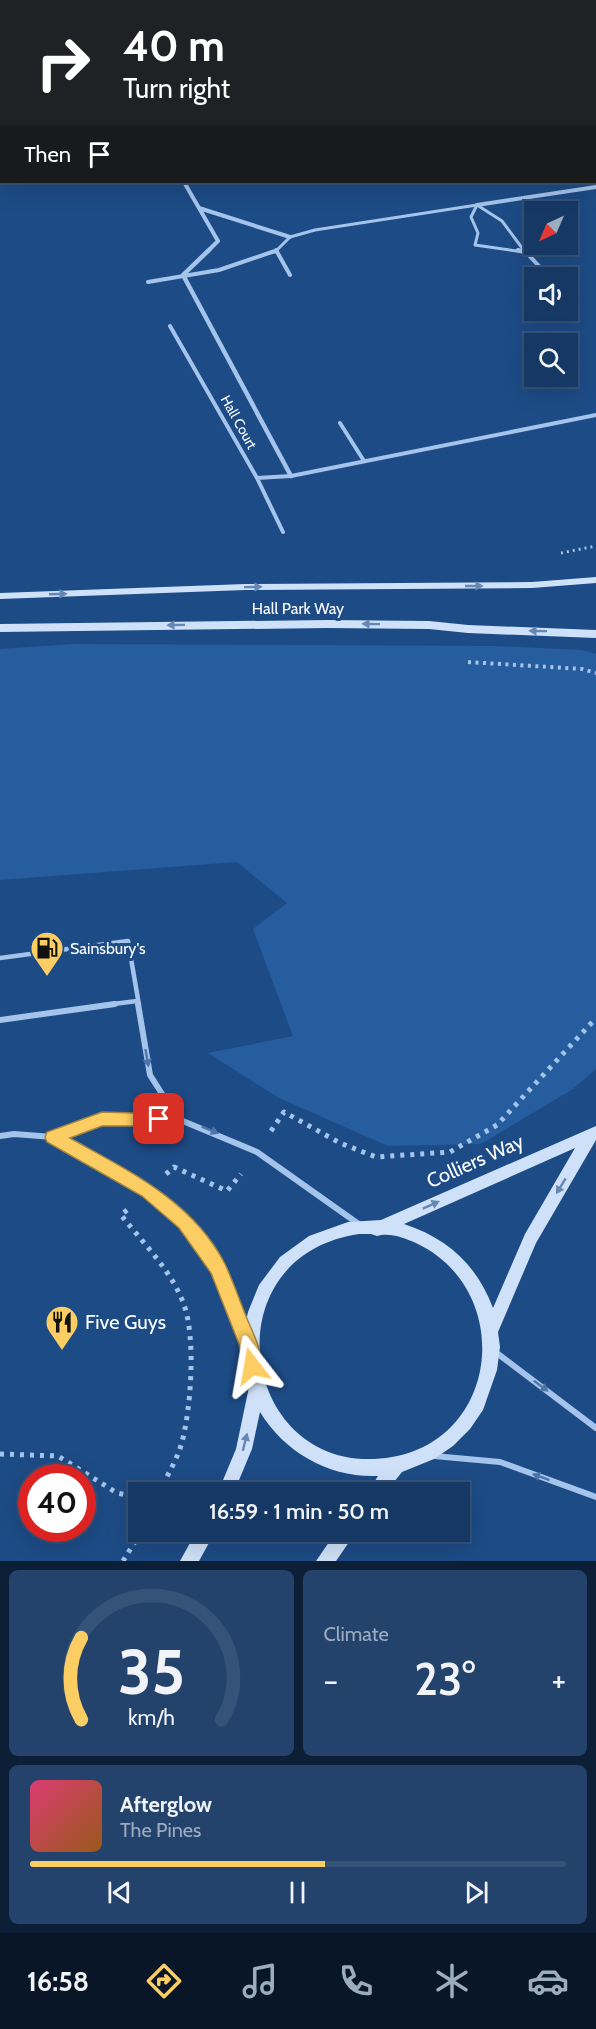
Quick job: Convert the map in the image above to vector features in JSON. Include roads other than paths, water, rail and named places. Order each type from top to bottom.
[{"type":"main road","name":"Hall Park Way","points":[[0,596],[245,587],[532,585],[596,580]]},
{"type":"main road","name":"Hall Park Way","points":[[0,628],[429,625],[468,629],[596,634]]},
{"type":"main road","name":"Colliers Way","points":[[371,1228],[409,1235],[437,1250],[462,1271],[481,1298],[492,1328],[494,1351],[490,1383],[477,1413],[455,1437],[427,1456],[396,1466],[353,1465],[312,1450],[279,1423],[257,1388],[248,1344],[253,1313],[264,1286],[282,1262],[306,1244],[334,1233],[371,1228],[594,1133]]},
{"type":"main road","name":"Colliers Way","points":[[492,1328],[530,1239],[594,1133]]},
{"type":"main road","name":"Colliers Way","points":[[230,1482],[244,1449],[257,1388]]},
{"type":"main road","points":[[384,1482],[396,1466]]},
{"type":"main road","points":[[189,1561],[200,1542]]},
{"type":"main road","points":[[325,1561],[339,1542]]},
{"type":"street","points":[[185,183],[218,241],[183,275],[291,476]]},
{"type":"street","points":[[477,204],[596,187]]},
{"type":"street","points":[[199,207],[290,237]]},
{"type":"lane","points":[[477,204],[471,217],[478,233],[475,245],[514,249],[524,252]]},
{"type":"lane","points":[[148,282],[219,270],[275,251],[290,237],[315,230],[477,204],[502,221],[524,250]]},
{"type":"lane","points":[[275,251],[290,275]]},
{"type":"lane","points":[[528,255],[539,267]]},
{"type":"lane","name":"Hall Court","points":[[170,326],[257,478],[283,532]]},
{"type":"lane","points":[[257,478],[291,476],[596,415]]},
{"type":"lane","points":[[339,423],[364,461]]},
{"type":"lane","points":[[0,958],[128,941],[150,1075],[178,1119]]},
{"type":"lane","points":[[0,1020],[137,1000]]},
{"type":"lane","points":[[0,1136],[14,1134],[53,1137],[102,1119],[178,1119],[257,1152],[371,1228]]},
{"type":"lane","points":[[53,1137],[148,1191],[185,1222],[218,1268],[248,1344]]},
{"type":"lane","points":[[494,1351],[596,1428]]},
{"type":"lane","points":[[427,1456],[500,1462],[596,1497]]},
{"type":"place","name":"Sainsbury's","points":[[47,977]]},
{"type":"place","name":"Five Guys","points":[[62,1351]]}]
